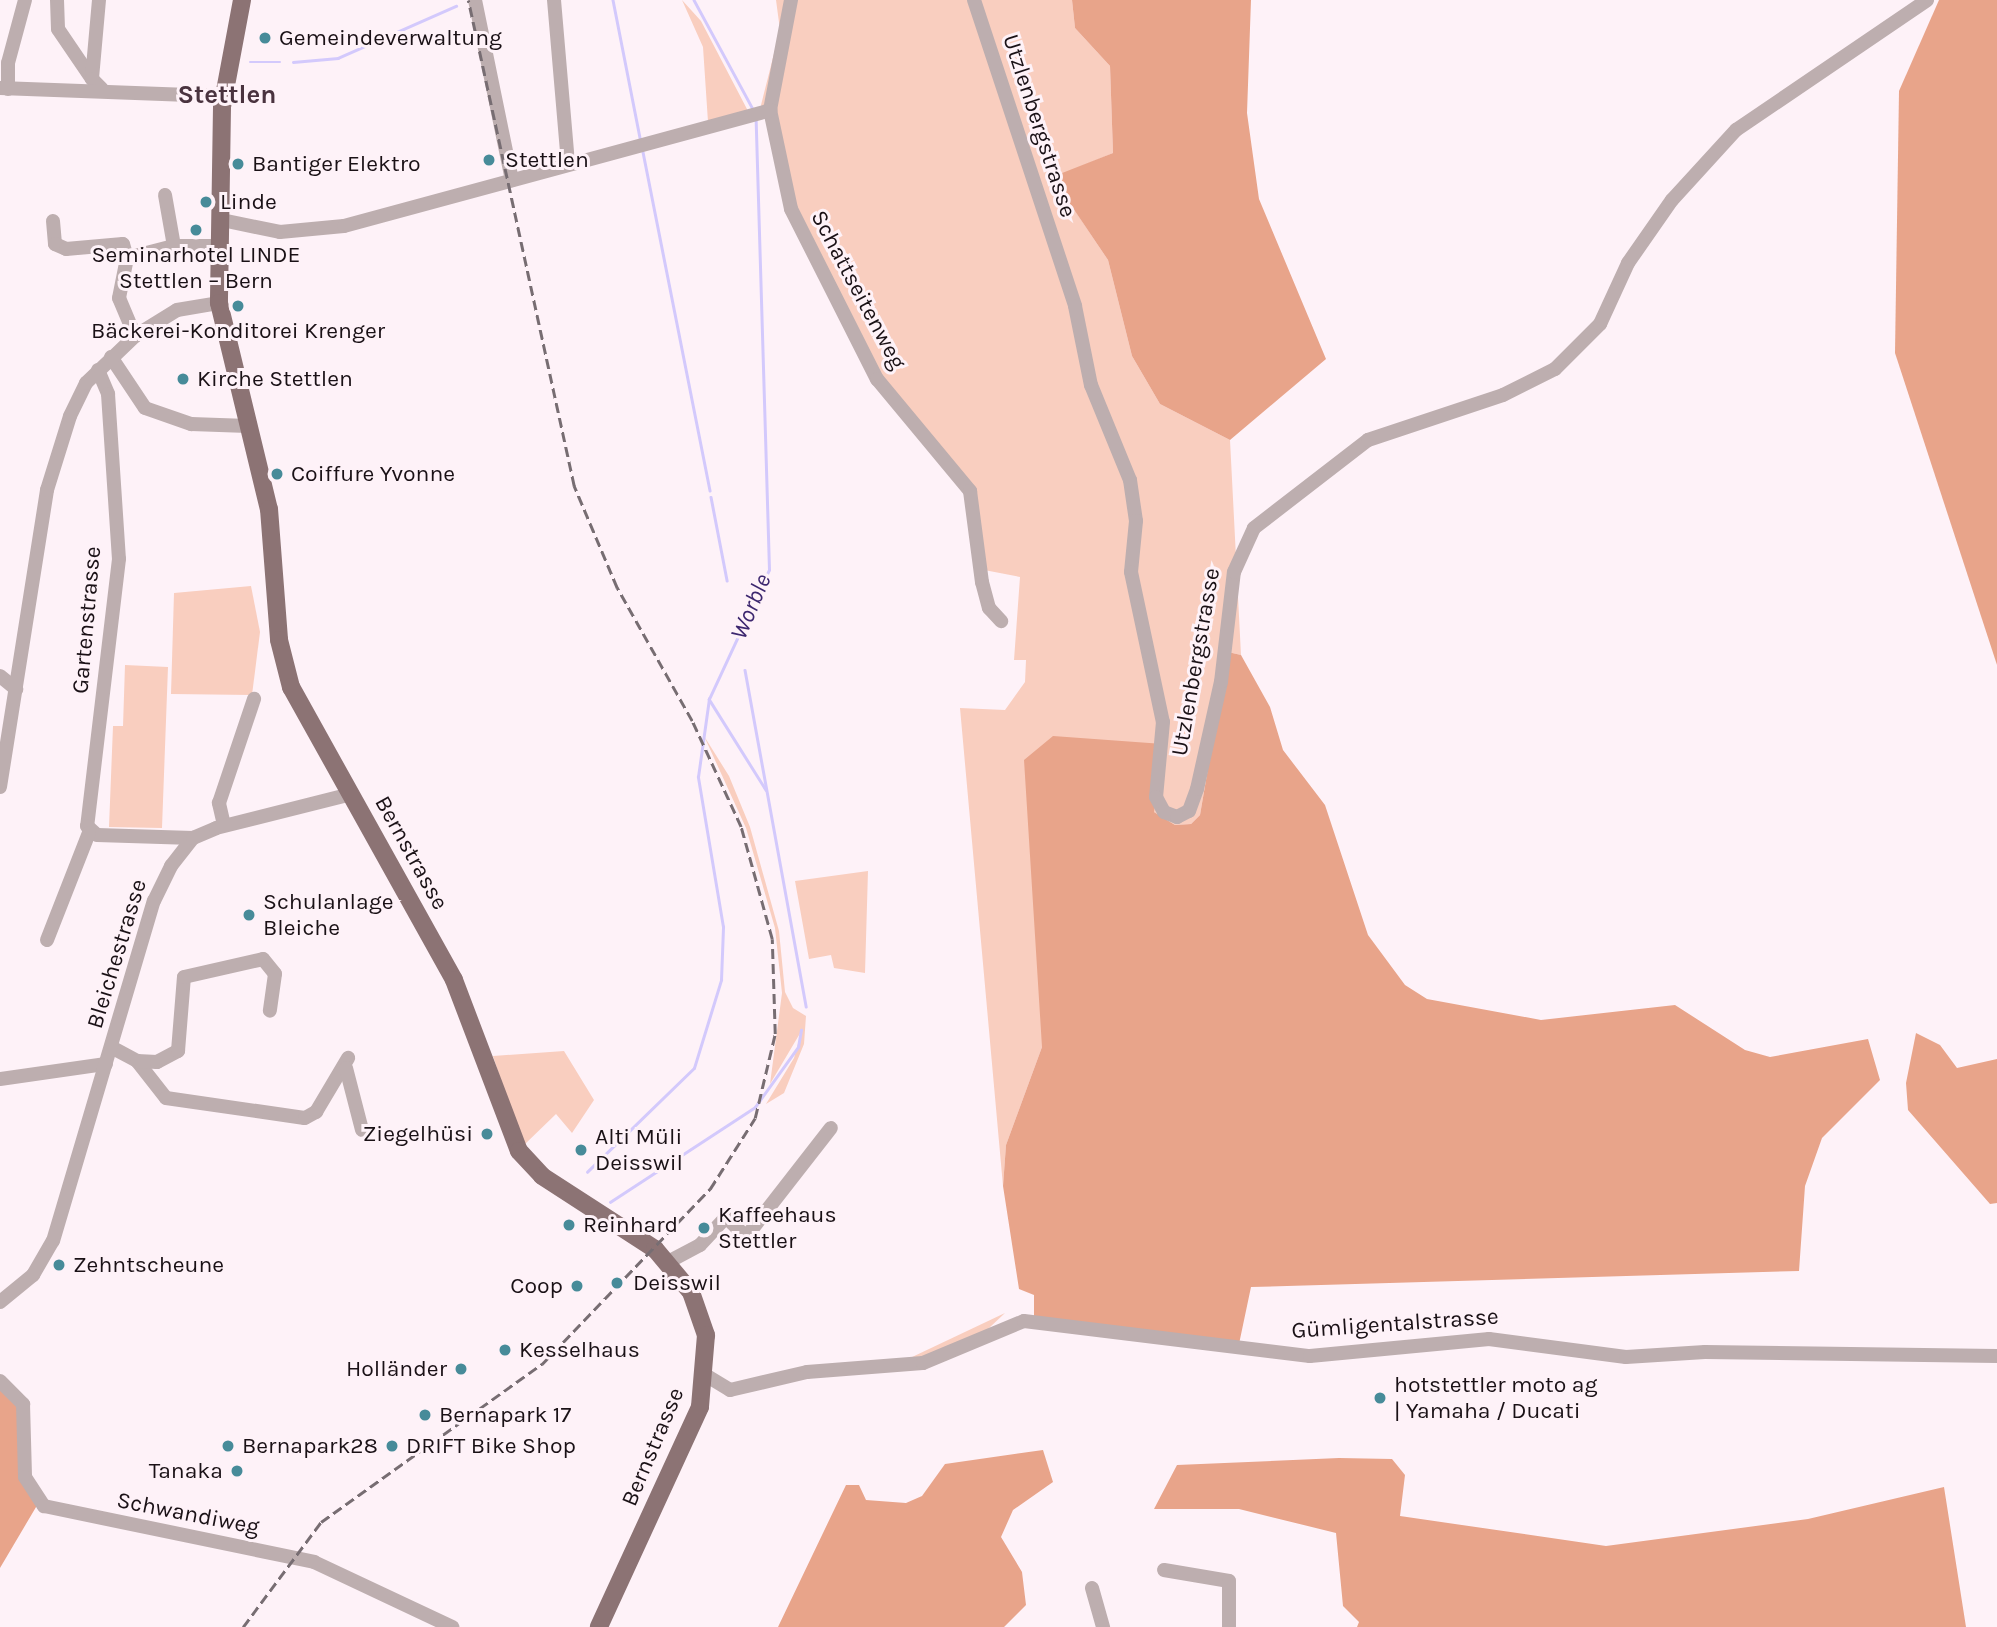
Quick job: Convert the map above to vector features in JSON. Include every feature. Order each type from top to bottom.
[{"type":"main road","name":"Bernstrasse","points":[[242,0],[223,96],[219,303],[274,543],[283,662],[297,702],[454,980],[524,1158],[668,1262],[701,1314],[707,1376],[702,1400],[599,1627]]},
{"type":"street","points":[[25,0],[4,88],[97,84],[223,96]]},
{"type":"street","points":[[57,0],[58,29],[97,84]]},
{"type":"street","points":[[97,84],[99,0]]},
{"type":"street","points":[[475,0],[512,180]]},
{"type":"street","points":[[554,0],[568,164]]},
{"type":"street","points":[[222,220],[272,231],[318,231],[760,113],[791,0]]},
{"type":"street","name":"Utzlenbergstrasse","points":[[974,0],[1075,306],[1091,384],[1130,480],[1136,521],[1131,572],[1163,722],[1156,797],[1164,812],[1177,817],[1189,811],[1198,789],[1221,682],[1234,572],[1254,528],[1368,440],[1503,394],[1555,369],[1600,324],[1628,263],[1672,200],[1737,130],[1927,0]]},
{"type":"street","name":"Schattseitenweg","points":[[760,113],[796,225],[848,312],[870,366],[970,491],[982,582],[989,608],[1001,621]]},
{"type":"street","points":[[165,195],[174,246]]},
{"type":"street","points":[[53,221],[55,244],[122,244],[127,258],[119,298],[135,336]]},
{"type":"street","points":[[127,258],[174,246],[220,246]]},
{"type":"street","points":[[0,787],[52,466],[74,408],[98,370],[135,336],[177,310],[219,303]]},
{"type":"street","points":[[111,357],[145,408],[191,425],[248,426]]},
{"type":"street","name":"Gartenstrasse","points":[[47,940],[89,833],[119,559],[108,394],[98,370]]},
{"type":"street","points":[[0,676],[16,689]]},
{"type":"street","points":[[224,825],[219,803],[254,699]]},
{"type":"street","points":[[89,833],[193,838],[224,825],[351,794]]},
{"type":"street","name":"Bleichestrasse","points":[[0,1302],[33,1275],[50,1248],[158,890],[193,838]]},
{"type":"street","points":[[137,1061],[157,1062],[178,1051],[184,977],[263,959],[275,974],[270,1011]]},
{"type":"street","name":"Bleichestrasse","points":[[111,1047],[137,1061],[166,1098],[305,1118],[316,1112],[347,1063],[362,1130]]},
{"type":"street","points":[[0,1079],[106,1064]]},
{"type":"street","points":[[668,1262],[701,1245],[726,1217],[746,1237],[831,1128]]},
{"type":"street","name":"Gümligentalstrasse","points":[[702,1400],[724,1390],[807,1372],[934,1360],[1024,1321],[1310,1356],[1489,1339],[1626,1357],[1705,1352],[1997,1356]]},
{"type":"street","points":[[707,1376],[724,1390]]},
{"type":"street","name":"Schwandiweg","points":[[0,1381],[23,1404],[25,1477],[44,1506],[314,1562],[452,1627]]},
{"type":"street","points":[[1164,1570],[1229,1581],[1229,1627]]},
{"type":"street","points":[[1092,1588],[1103,1627]]},
{"type":"shaded area","points":[[682,0],[701,21],[748,111],[708,122],[703,47]]},
{"type":"shaded area","points":[[776,0],[1072,0],[1075,28],[1110,66],[1113,153],[1053,178],[1108,260],[1132,356],[1160,404],[1230,440],[1241,655],[1228,652],[1200,815],[1191,824],[1175,825],[1154,812],[1154,783],[1042,985],[1042,1047],[1006,1145],[1003,1186],[960,708],[1005,710],[1025,682],[1026,660],[1014,660],[1020,577],[979,569],[976,507],[895,401],[808,247],[761,105],[780,30]]},
{"type":"shaded area","points":[[1072,0],[1251,0],[1247,113],[1259,199],[1326,359],[1230,440],[1160,404],[1132,356],[1108,260],[1052,177],[1113,153],[1110,66],[1075,28]]},
{"type":"shaded area","points":[[1939,0],[1997,0],[1997,665],[1895,353],[1899,91]]},
{"type":"shaded area","points":[[251,586],[260,632],[252,695],[171,694],[174,593]]},
{"type":"shaded area","points":[[1228,652],[1241,655],[1270,707],[1283,750],[1325,805],[1368,935],[1405,985],[1427,999],[1541,1020],[1675,1005],[1745,1050],[1770,1057],[1868,1039],[1880,1080],[1822,1138],[1805,1186],[1799,1271],[1251,1287],[1239,1344],[1034,1316],[1034,1295],[1019,1289],[1003,1186],[1006,1145],[1042,1047],[1024,760],[1053,736],[1163,744],[1154,812],[1175,825],[1191,824],[1200,815]]},
{"type":"shaded area","points":[[125,665],[168,667],[162,828],[109,827],[113,726],[123,726]]},
{"type":"shaded area","points":[[704,736],[729,776],[750,827],[779,931],[785,992],[793,1008],[806,1016],[804,1044],[784,1093],[766,1104],[794,1058],[802,1030],[770,1084],[782,993],[775,928],[746,828]]},
{"type":"shaded area","points":[[868,871],[865,973],[834,968],[831,955],[809,959],[795,881]]},
{"type":"shaded area","points":[[1916,1033],[1940,1045],[1957,1068],[1997,1059],[1997,1203],[1990,1204],[1908,1110],[1906,1083]]},
{"type":"shaded area","points":[[564,1051],[594,1100],[572,1133],[556,1114],[523,1146],[493,1056]]},
{"type":"shaded area","points":[[1005,1313],[988,1329],[934,1355],[910,1358]]},
{"type":"shaded area","points":[[0,1381],[16,1392],[24,1469],[39,1502],[0,1568]]},
{"type":"shaded area","points":[[1043,1450],[1053,1482],[1013,1510],[1001,1537],[1022,1572],[1026,1605],[1004,1627],[778,1627],[846,1485],[859,1485],[866,1500],[906,1503],[922,1496],[945,1464]]},
{"type":"shaded area","points":[[1339,1458],[1392,1459],[1405,1475],[1400,1516],[1606,1546],[1808,1519],[1944,1487],[1966,1627],[1357,1627],[1359,1622],[1343,1606],[1336,1533],[1239,1509],[1154,1509],[1177,1465]]},
{"type":"waterway","points":[[613,0],[640,137]]},
{"type":"waterway","name":"Worble","points":[[694,0],[754,111]]},
{"type":"waterway","points":[[293,62],[338,58],[456,6]]},
{"type":"waterway","points":[[250,62],[280,62]]},
{"type":"waterway","name":"Worble","points":[[587,1172],[694,1068],[721,980],[723,927],[698,777],[709,699],[769,570],[756,121]]},
{"type":"waterway","points":[[643,152],[710,490]]},
{"type":"waterway","points":[[711,497],[727,580]]},
{"type":"waterway","points":[[745,670],[806,1007]]},
{"type":"waterway","points":[[709,699],[766,790]]},
{"type":"waterway","points":[[610,1202],[755,1107],[798,1047],[801,1030]]},
{"type":"railway","points":[[243,1627],[321,1522],[542,1364],[710,1189],[755,1118],[775,1034],[772,939],[741,827],[692,721],[617,588],[574,486],[468,0]]},
{"type":"place","name":"Gemeindeverwaltung","points":[[265,38]]},
{"type":"place","name":"Stettlen","points":[[489,160]]},
{"type":"place","name":"Bantiger Elektro","points":[[238,164]]},
{"type":"place","name":"Linde","points":[[206,202]]},
{"type":"place","name":"Seminarhotel LINDE Stettlen – Bern","points":[[196,230]]},
{"type":"place","name":"Bäckerei-Konditorei Krenger","points":[[238,306]]},
{"type":"place","name":"Kirche Stettlen","points":[[183,379]]},
{"type":"place","name":"Coiffure Yvonne","points":[[277,474]]},
{"type":"place","name":"Schulanlage Bleiche","points":[[249,915]]},
{"type":"place","name":"Ziegelhüsi","points":[[487,1134]]},
{"type":"place","name":"Alti Müli Deisswil","points":[[581,1150]]},
{"type":"place","name":"Reinhard","points":[[569,1225]]},
{"type":"place","name":"Kaffeehaus Stettler","points":[[704,1228]]},
{"type":"place","name":"Zehntscheune","points":[[59,1265]]},
{"type":"place","name":"Deisswil","points":[[617,1283]]},
{"type":"place","name":"Coop","points":[[577,1286]]},
{"type":"place","name":"Kesselhaus","points":[[505,1350]]},
{"type":"place","name":"Holländer","points":[[461,1369]]},
{"type":"place","name":"hotstettler moto ag | Yamaha / Ducati","points":[[1380,1398]]},
{"type":"place","name":"Bernapark 17","points":[[425,1415]]},
{"type":"place","name":"Bernapark28","points":[[228,1446]]},
{"type":"place","name":"DRIFT Bike Shop","points":[[392,1446]]},
{"type":"place","name":"Tanaka","points":[[237,1471]]},
{"type":"district","name":"Stettlen","points":[[227,95]]}]
